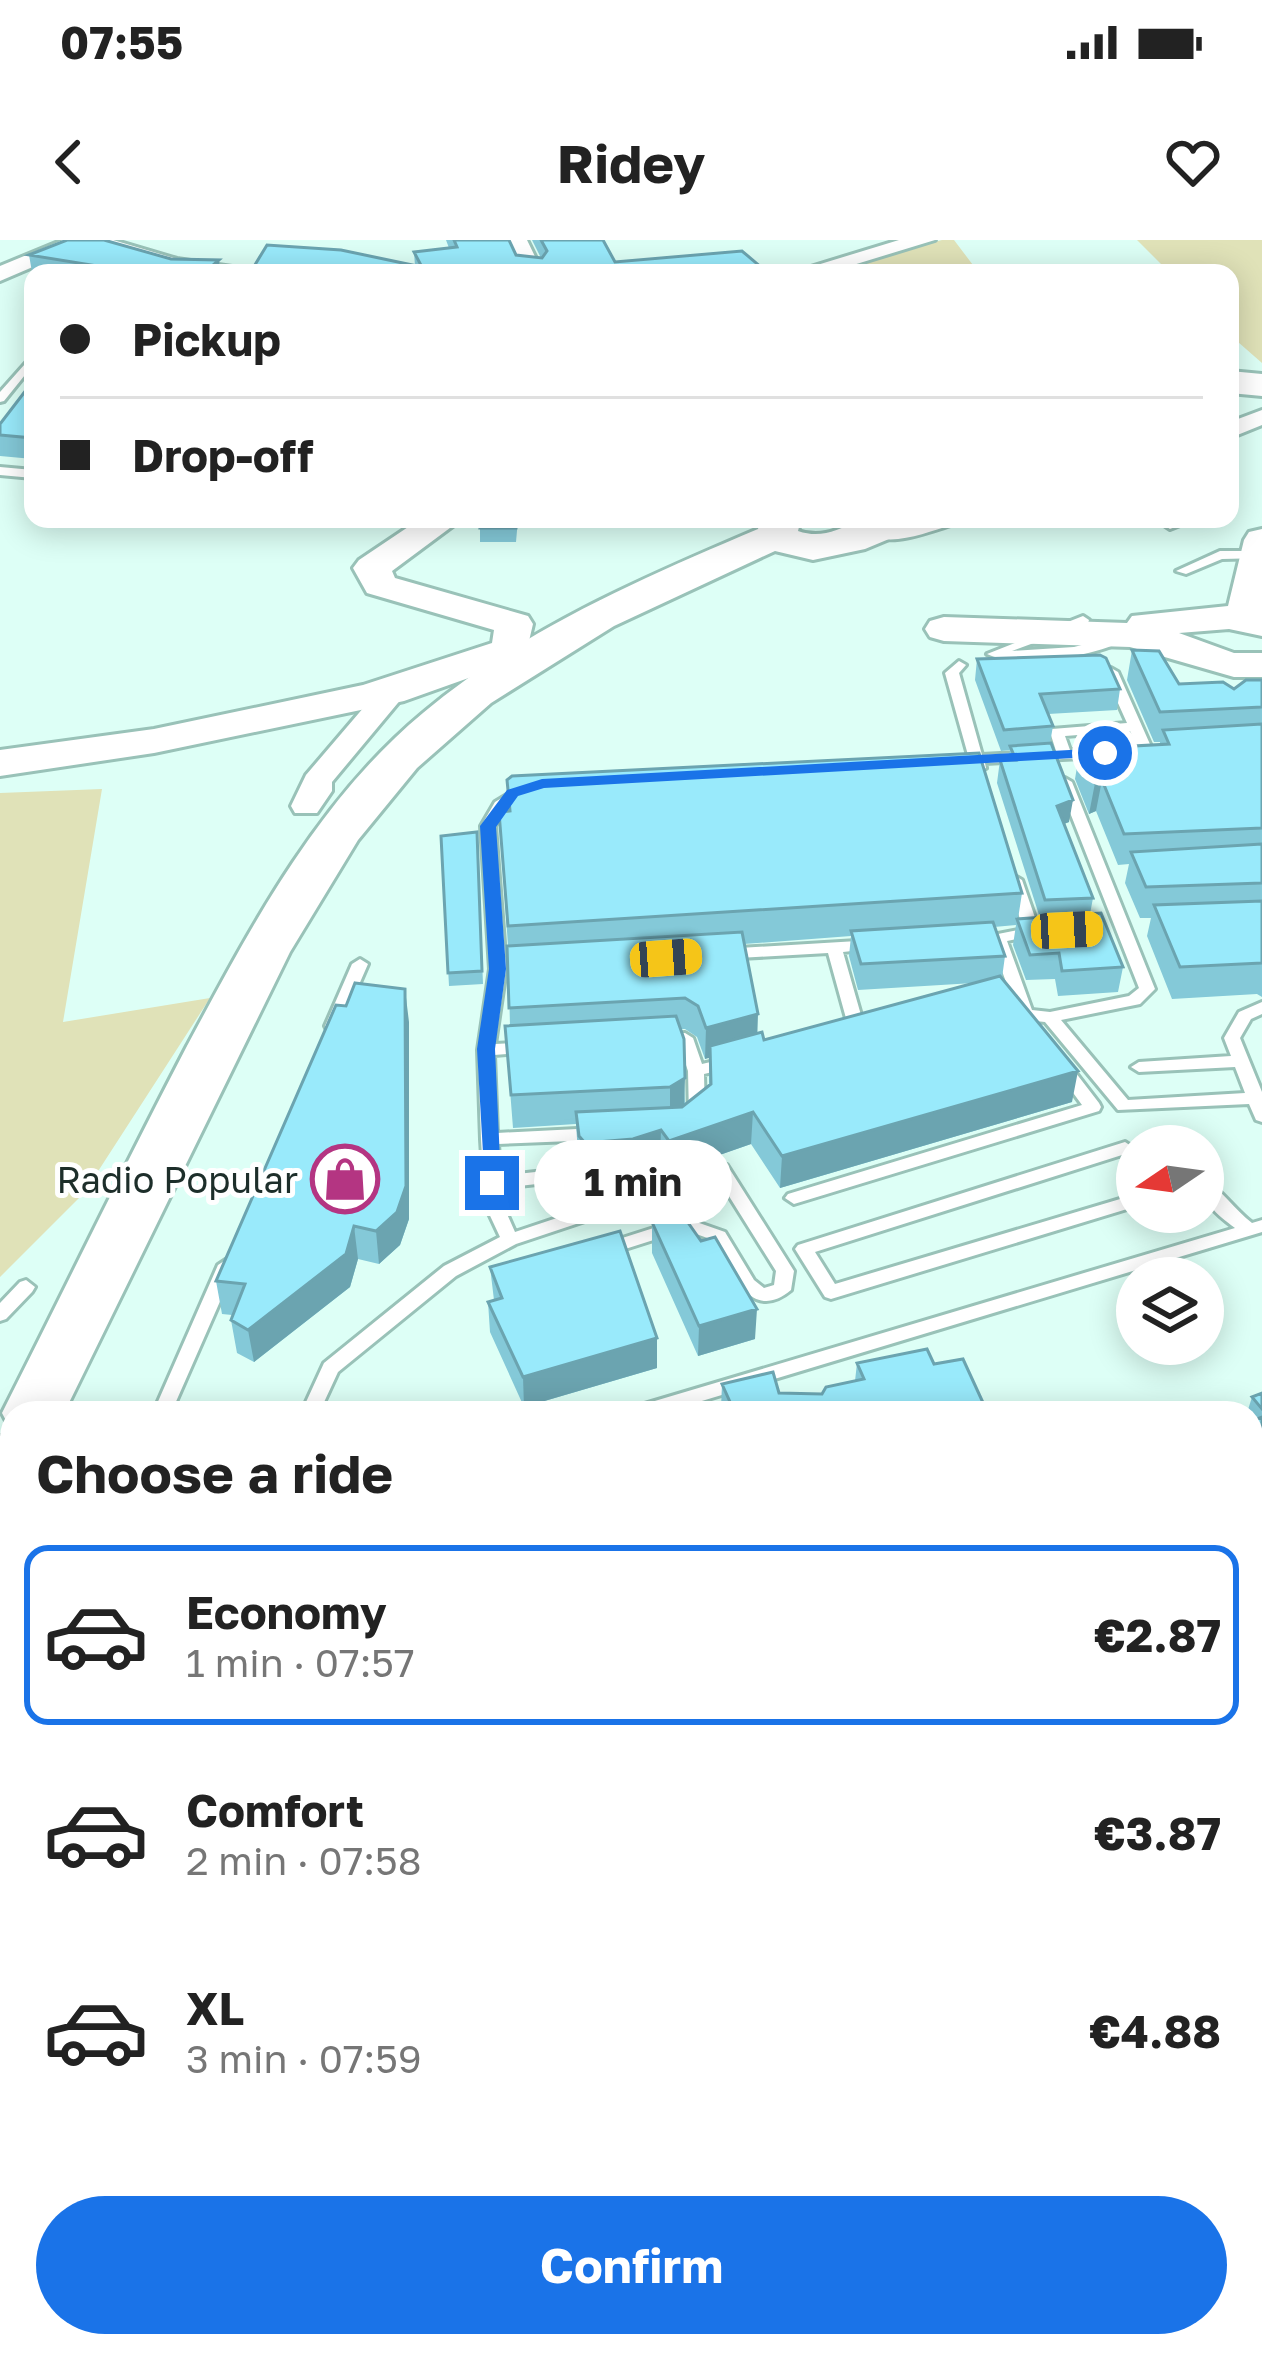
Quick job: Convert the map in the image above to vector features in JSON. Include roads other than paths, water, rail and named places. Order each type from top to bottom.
[{"type":"main road","points":[[39,1401],[258,993],[377,821],[428,763],[526,680],[630,607],[783,533],[830,547],[871,528]]},
{"type":"main road","points":[[80,1401],[258,993]]},
{"type":"street","points":[[0,274],[80,240]]},
{"type":"street","points":[[89,240],[173,264]]},
{"type":"street","points":[[835,264],[924,240]]},
{"type":"street","points":[[0,764],[108,750],[389,692],[511,650],[514,624],[380,585],[372,568],[431,528]]},
{"type":"street","points":[[1223,657],[1253,621],[1260,548]]},
{"type":"street","points":[[1070,625],[1223,657]]},
{"type":"street","points":[[1070,625],[1223,657]]},
{"type":"street","points":[[306,806],[317,791],[317,781],[389,692]]},
{"type":"lane","points":[[0,399],[24,369]]},
{"type":"lane","points":[[1182,571],[1220,555],[1260,548]]},
{"type":"lane","points":[[983,782],[952,674],[958,665],[1070,625]]},
{"type":"lane","points":[[994,654],[1017,657],[1101,646],[1127,636]]},
{"type":"lane","points":[[958,665],[979,672]]},
{"type":"lane","points":[[1099,667],[1112,673],[1146,751]]},
{"type":"lane","points":[[999,671],[1079,668]]},
{"type":"lane","points":[[998,938],[1029,1022],[1134,1000],[1147,988],[1059,755],[1057,732],[1136,727]]},
{"type":"lane","points":[[953,761],[1166,750]]},
{"type":"lane","points":[[510,1240],[494,1205],[489,1139],[486,1049],[498,969],[488,826],[512,793],[542,783]]},
{"type":"lane","points":[[1011,868],[1032,932]]},
{"type":"lane","points":[[1102,875],[1125,874]]},
{"type":"lane","points":[[1101,928],[1148,928]]},
{"type":"lane","points":[[975,939],[1055,931]]},
{"type":"lane","points":[[699,956],[904,943]]},
{"type":"lane","points":[[833,947],[857,1029]]},
{"type":"lane","points":[[322,1050],[360,964]]},
{"type":"lane","points":[[498,969],[520,968]]},
{"type":"lane","points":[[993,994],[1015,988]]},
{"type":"lane","points":[[1262,1007],[1245,1016],[1232,1038],[1262,1116]]},
{"type":"lane","points":[[1050,1017],[1124,1106],[1258,1098]]},
{"type":"lane","points":[[834,1035],[880,1024]]},
{"type":"lane","points":[[641,1041],[686,1038],[696,1071],[697,1116],[686,1123]]},
{"type":"lane","points":[[794,1198],[1093,1107],[1045,1045]]},
{"type":"lane","points":[[486,1049],[552,1046]]},
{"type":"lane","points":[[696,1071],[742,1059]]},
{"type":"lane","points":[[1138,1067],[1241,1061]]},
{"type":"lane","points":[[489,1139],[605,1133]]},
{"type":"lane","points":[[1116,1151],[804,1249],[831,1292],[1116,1206]]},
{"type":"lane","points":[[316,1401],[331,1368],[450,1270],[510,1240],[721,1169],[784,1271],[782,1290],[761,1295],[748,1285],[719,1236],[685,1224],[589,1254],[567,1221]]},
{"type":"lane","points":[[492,1183],[572,1174]]},
{"type":"lane","points":[[1224,1209],[1256,1228]]},
{"type":"lane","points":[[678,1401],[1256,1228]]},
{"type":"lane","points":[[167,1401],[237,1242]]},
{"type":"lane","points":[[0,1314],[26,1287]]},
{"type":"place","name":"Radio Popular","points":[[345,1179]]}]
